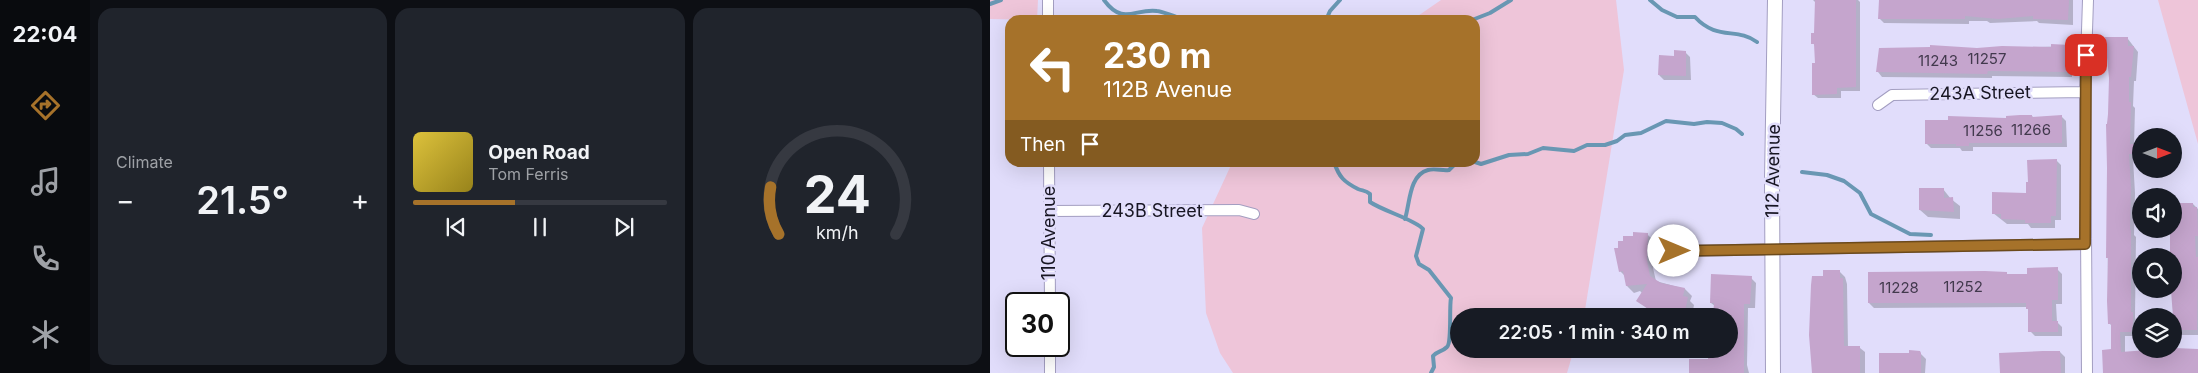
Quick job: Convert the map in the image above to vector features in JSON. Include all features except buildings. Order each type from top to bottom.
[{"type":"main road","name":"112 Avenue","points":[[1773,373],[1772,248],[1776,0]]},
{"type":"street","points":[[1048,0],[1048,15]]},
{"type":"street","points":[[2087,373],[2085,92],[2088,0]]},
{"type":"street","name":"243A Street","points":[[1878,105],[1892,95],[2085,92]]},
{"type":"street","name":"110 Avenue","points":[[1049,167],[1050,292]]},
{"type":"street","name":"243B Street","points":[[1049,211],[1239,210],[1254,214]]},
{"type":"street","points":[[1674,251],[2085,244]]},
{"type":"street","points":[[1050,357],[1050,373]]},
{"type":"shaded area","points":[[990,0],[1038,0],[1037,15],[1005,15],[1005,19],[990,19]]},
{"type":"shaded area","points":[[1441,0],[1616,0],[1624,70],[1585,308],[1450,308],[1450,358],[1571,358],[1567,373],[1233,373],[1220,353],[1206,313],[1202,228],[1230,167],[1480,167],[1480,15],[1419,15]]},
{"type":"shaded area","points":[[2158,0],[2198,0],[2198,144]]},
{"type":"waterway","points":[[990,4],[1001,0]]},
{"type":"waterway","points":[[1104,0],[1111,8],[1123,14],[1157,11],[1171,15]]},
{"type":"waterway","points":[[1328,15],[1340,0]]},
{"type":"waterway","points":[[1480,17],[1511,0]]},
{"type":"waterway","points":[[1650,0],[1662,10],[1677,17],[1695,17],[1711,29],[1742,35],[1757,42]]},
{"type":"waterway","points":[[1480,164],[1509,155],[1528,154],[1543,148],[1574,151],[1587,145],[1605,145],[1617,141],[1625,135],[1641,133],[1666,121],[1694,124],[1707,122],[1722,123],[1742,134]]},
{"type":"waterway","points":[[1336,167],[1340,175],[1349,184],[1370,194],[1370,202],[1414,222],[1423,229],[1416,256],[1419,264],[1429,270],[1451,298],[1449,344],[1445,349],[1433,356],[1434,367],[1431,373]]},
{"type":"waterway","points":[[1405,219],[1411,190],[1417,178],[1428,170],[1449,170],[1452,167]]},
{"type":"waterway","points":[[1802,172],[1827,175],[1844,181],[1860,193],[1871,214],[1910,234],[1931,235]]},
{"type":"route","points":[[1674,251],[2085,244],[2086,55]]}]
